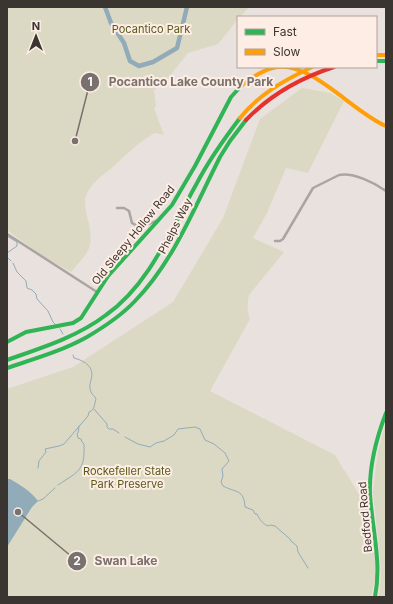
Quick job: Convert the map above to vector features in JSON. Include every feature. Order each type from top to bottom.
[{"type":"main road","name":"Old Sleepy Hollow Road","points":[[7,342],[19,334],[78,321],[84,315],[108,276],[172,205],[195,166],[227,104],[237,90],[258,74],[270,69],[278,68]]},
{"type":"main road","name":"Old Sleepy Hollow Road","points":[[290,68],[299,71],[336,93],[374,121],[386,126]]},
{"type":"main road","name":"Phelps Way","points":[[7,360],[60,341],[80,332],[105,316],[126,298],[151,267],[217,148],[233,126],[246,110],[278,84],[295,74],[310,68]]},
{"type":"main road","name":"Phelps Way","points":[[7,368],[61,349],[86,338],[110,323],[132,304],[151,284],[167,260],[217,163],[234,135],[251,115],[265,102],[282,90],[313,74],[331,68]]},
{"type":"main road","name":"Bedford Road","points":[[375,597],[378,578],[378,556],[371,503],[370,479],[378,433],[386,413]]},
{"type":"street","points":[[275,241],[280,242],[283,239],[313,188],[338,175],[343,174],[356,176],[386,192]]},
{"type":"street","points":[[117,208],[124,208],[129,211],[132,223],[137,226],[143,226],[157,221]]},
{"type":"street","points":[[7,234],[97,292]]},
{"type":"green space","name":"Pocantico Park","points":[[7,7],[249,7],[241,16],[237,16],[237,20],[218,44],[188,53],[169,77],[154,90],[156,107],[154,108],[164,135],[155,133],[144,140],[92,185],[86,196],[85,202],[91,240],[90,246],[88,251],[71,272],[41,255],[7,230]]},
{"type":"green space","name":"Rockefeller State Park Preserve","points":[[302,88],[330,93],[344,101],[308,173],[286,168],[267,213],[253,238],[284,252],[249,295],[248,313],[250,319],[210,391],[335,455],[368,509],[375,556],[375,579],[371,597],[7,597],[7,389],[73,367],[173,302],[223,218],[260,119]]},
{"type":"green space","points":[[386,422],[386,597],[379,597],[381,572],[373,492],[378,451]]},
{"type":"water","points":[[7,479],[10,479],[25,488],[38,501],[32,507],[7,547]]},
{"type":"waterway","points":[[105,7],[111,23],[124,43],[130,61],[139,66],[153,62],[177,48],[187,7]]},
{"type":"waterway","points":[[7,236],[17,242],[17,246],[7,253]]},
{"type":"waterway","points":[[7,257],[11,261]]},
{"type":"waterway","points":[[13,263],[17,272],[26,281],[27,288],[36,294],[37,299],[48,311],[56,325]]},
{"type":"waterway","points":[[60,329],[63,334]]},
{"type":"waterway","points":[[38,468],[39,461],[46,452],[45,449],[64,444],[94,407],[96,399],[91,393],[90,389],[92,372],[88,365],[74,358],[73,355]]},
{"type":"waterway","points":[[94,409],[107,424],[109,429],[113,429],[119,433]]},
{"type":"waterway","points":[[58,485],[76,473],[82,465],[84,444],[81,439],[78,438],[77,434],[79,426]]},
{"type":"waterway","points":[[125,437],[138,444],[150,447],[174,435],[178,429],[195,427],[200,429],[205,440],[214,444],[225,453],[229,461],[222,469],[223,476],[221,482],[223,486],[241,494],[245,507],[253,510],[264,524],[268,526],[275,526],[290,539],[297,546],[298,552],[308,568]]},
{"type":"waterway","points":[[38,501],[43,499],[55,488]]},
{"type":"traffic: fast","points":[[377,61],[386,61]]},
{"type":"traffic: fast","points":[[7,342],[26,332],[73,323],[81,318],[108,276],[172,205],[195,166],[231,97],[242,85]]},
{"type":"traffic: fast","points":[[7,360],[83,330],[106,315],[135,288],[158,255],[207,166],[240,118]]},
{"type":"traffic: fast","points":[[7,368],[77,342],[112,321],[135,301],[161,269],[183,232],[220,157],[246,120]]},
{"type":"traffic: fast","points":[[375,597],[377,584],[377,558],[370,484],[374,453],[386,413]]},
{"type":"traffic: slow","points":[[377,55],[386,55]]},
{"type":"traffic: slow","points":[[242,85],[263,71],[274,68]]},
{"type":"traffic: slow","points":[[290,68],[304,72],[318,80],[360,111],[386,126]]},
{"type":"traffic: slow","points":[[240,118],[247,109],[273,88],[310,68]]},
{"type":"traffic: jam","points":[[246,120],[266,102],[287,88],[309,76],[331,68]]},
{"type":"place","name":"Pocantico Lake County Park","points":[[75,141]]},
{"type":"place","name":"Swan Lake","points":[[18,512]]}]
